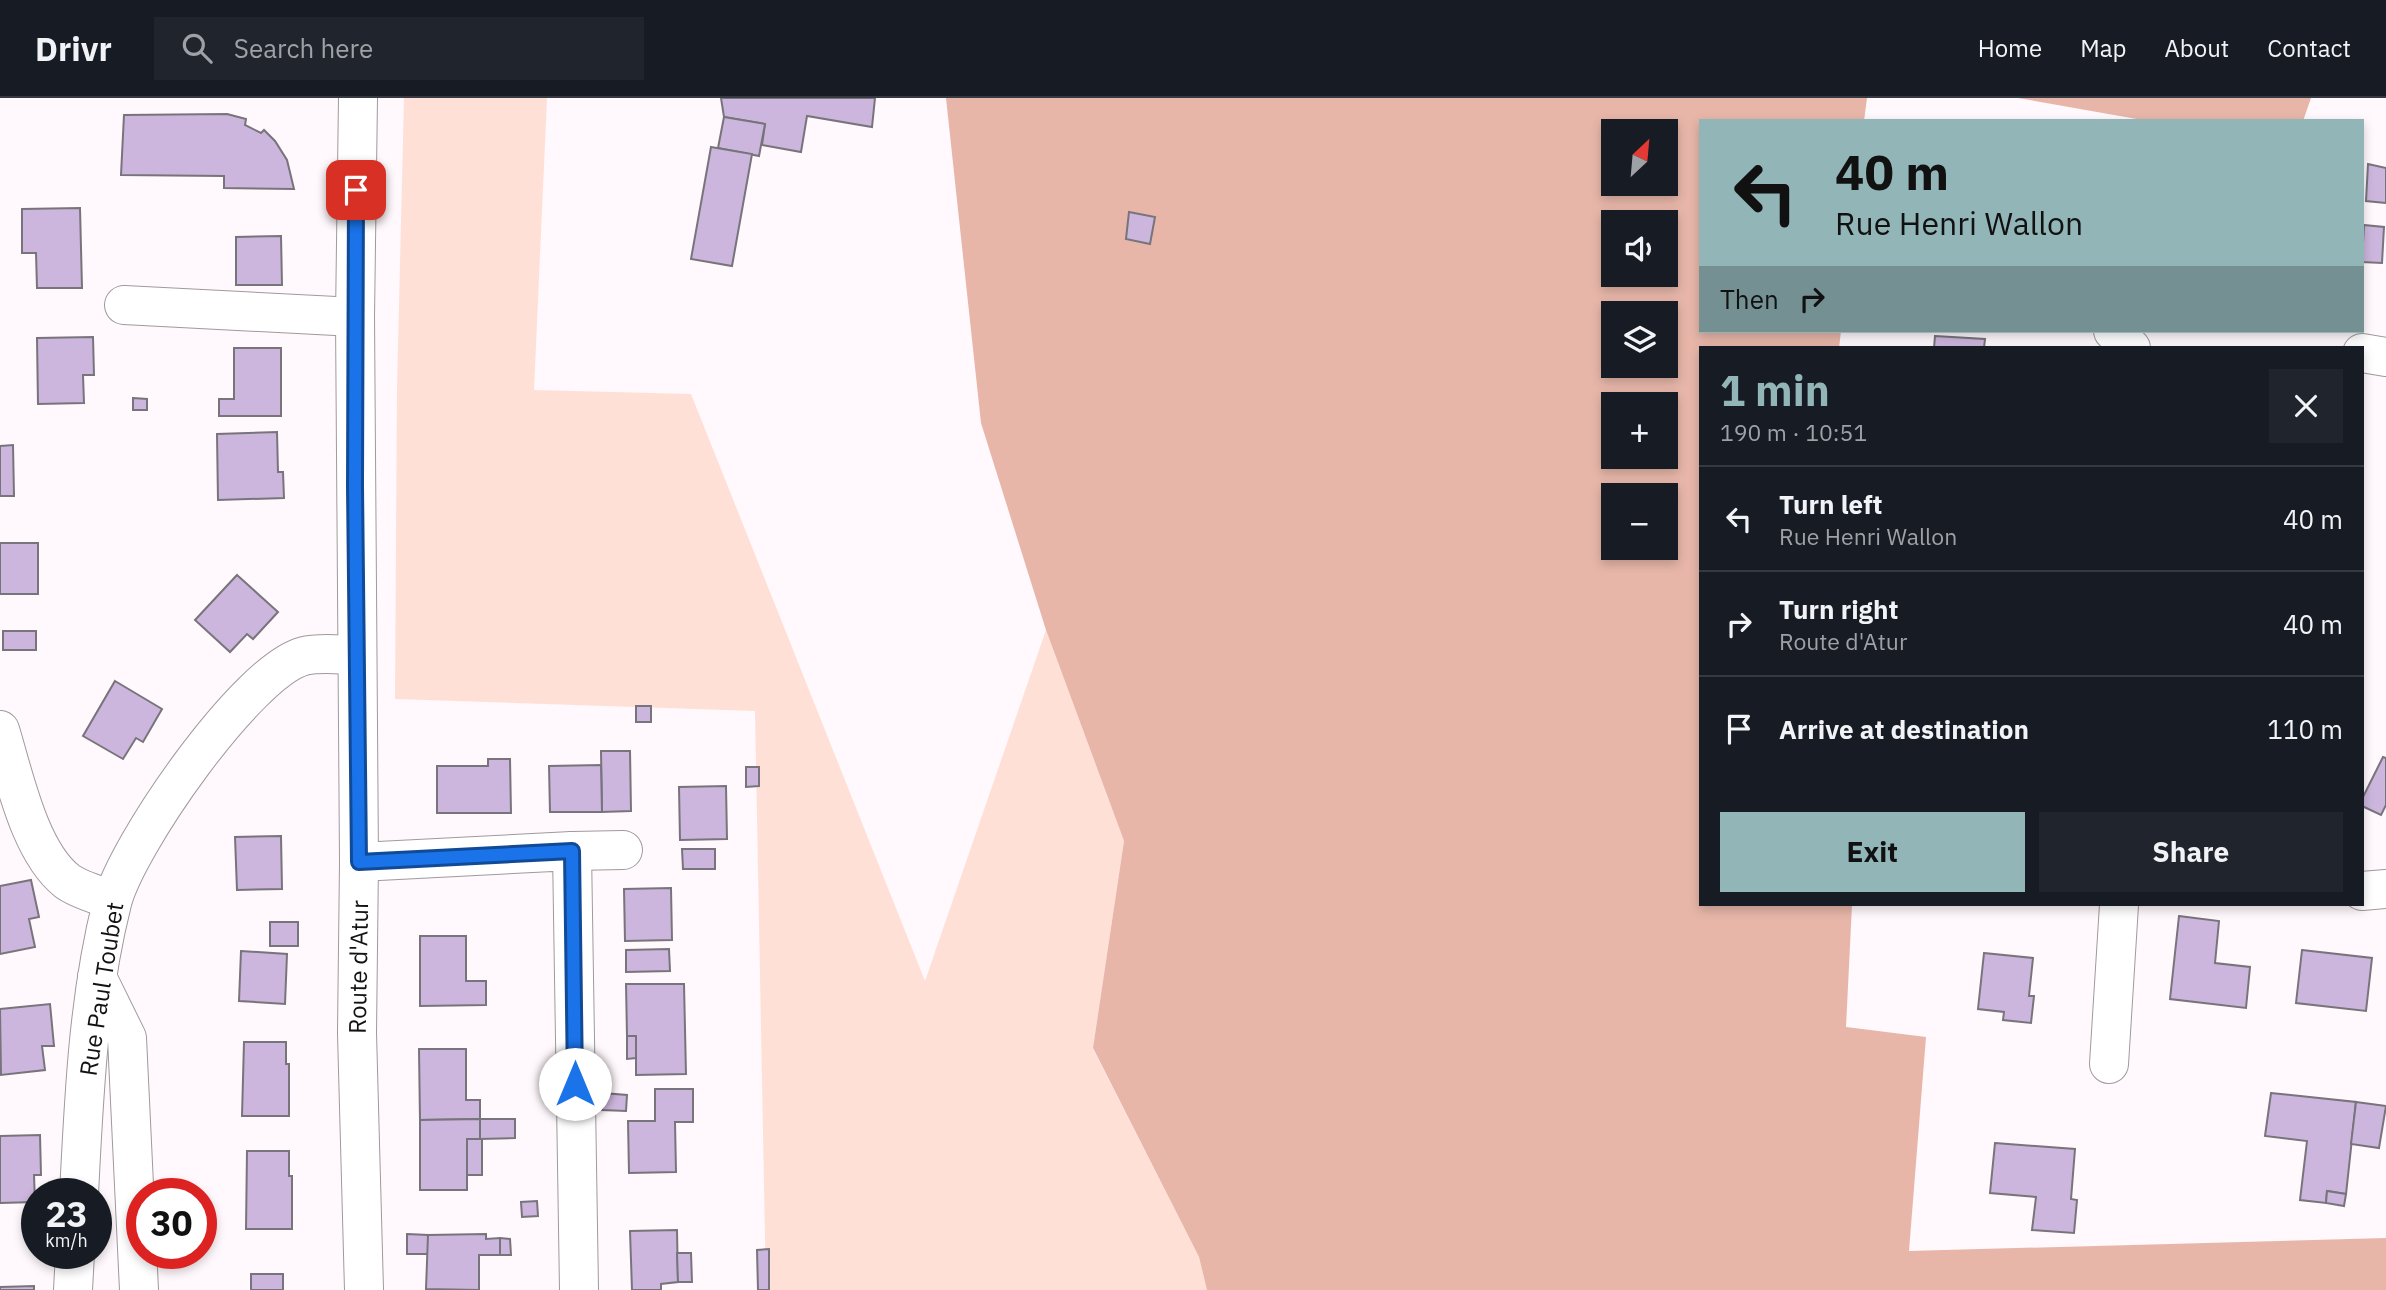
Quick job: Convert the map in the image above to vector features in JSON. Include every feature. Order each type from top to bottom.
[{"type":"street","name":"Route d'Atur","points":[[358,98],[355,317],[359,862],[357,1033],[364,1290]]},
{"type":"street","points":[[124,305],[355,317]]},
{"type":"street","points":[[2115,333],[2129,346]]},
{"type":"street","points":[[2364,353],[2386,356]]},
{"type":"street","name":"Rue Paul Toubet","points":[[80,1178],[86,1060],[97,977],[112,901],[133,855],[167,797],[211,738],[244,701],[278,670],[304,656],[357,655]]},
{"type":"street","points":[[0,730],[34,833],[48,859],[68,882],[112,901]]},
{"type":"street","points":[[359,862],[623,850]]},
{"type":"street","points":[[572,851],[579,1290]]},
{"type":"street","points":[[2364,891],[2386,889]]},
{"type":"street","points":[[2109,1064],[2119,906]]},
{"type":"street","points":[[97,977],[127,1038],[139,1290]]},
{"type":"street","points":[[74,1290],[75,1269]]},
{"type":"shaded area","points":[[404,98],[547,98],[534,390],[691,394],[925,981],[1046,630],[1124,841],[1093,1049],[1199,1257],[1207,1290],[766,1290],[755,711],[395,699],[397,389]]},
{"type":"shaded area","points":[[946,98],[1867,98],[1864,119],[1699,119],[1699,333],[1841,333],[1839,346],[1699,346],[1699,906],[1852,906],[1846,1027],[1926,1037],[1909,1251],[2386,1238],[2386,1290],[1207,1290],[1199,1257],[1093,1048],[1124,841],[1046,630],[981,423]]},
{"type":"shaded area","points":[[2018,98],[2311,98],[2304,119],[2137,119]]},
{"type":"building","points":[[721,98],[875,98],[872,127],[807,116],[801,152],[762,145],[765,124],[724,117]]},
{"type":"building","points":[[227,114],[246,119],[245,125],[261,133],[264,130],[275,141],[287,160],[294,189],[224,188],[224,176],[121,175],[124,115]]},
{"type":"building","points":[[724,117],[765,124],[759,156],[718,148]]},
{"type":"building","points":[[711,147],[752,154],[732,266],[691,259]]},
{"type":"building","points":[[2368,164],[2386,168],[2386,203],[2366,201]]},
{"type":"building","points":[[80,208],[82,288],[37,288],[36,253],[22,253],[22,209]]},
{"type":"building","points":[[1129,212],[1155,217],[1150,244],[1126,239]]},
{"type":"building","points":[[2364,225],[2384,227],[2382,263],[2364,262]]},
{"type":"building","points":[[281,236],[282,285],[236,285],[236,237]]},
{"type":"building","points":[[1935,336],[1985,339],[1984,346],[1934,346]]},
{"type":"building","points":[[93,337],[94,375],[83,375],[84,403],[38,404],[37,338]]},
{"type":"building","points":[[234,348],[281,348],[281,416],[219,416],[219,399],[234,399]]},
{"type":"building","points":[[133,398],[147,399],[147,410],[133,410]]},
{"type":"building","points":[[277,432],[278,472],[283,472],[284,498],[218,500],[217,434]]},
{"type":"building","points":[[13,445],[14,496],[0,496],[0,446]]},
{"type":"building","points":[[0,543],[38,543],[38,594],[0,594]]},
{"type":"building","points":[[237,575],[278,612],[253,639],[247,634],[230,652],[195,620]]},
{"type":"building","points":[[3,631],[36,631],[36,650],[3,650]]},
{"type":"building","points":[[115,681],[162,709],[143,742],[136,738],[123,759],[83,736]]},
{"type":"building","points":[[636,706],[651,706],[651,722],[636,722]]},
{"type":"building","points":[[601,751],[630,751],[631,811],[602,812]]},
{"type":"building","points":[[2383,757],[2386,758],[2386,805],[2381,815],[2364,807],[2364,795]]},
{"type":"building","points":[[488,759],[510,759],[511,813],[437,813],[437,766],[488,766]]},
{"type":"building","points":[[601,765],[602,812],[550,812],[549,766]]},
{"type":"building","points":[[746,767],[759,767],[759,786],[746,787]]},
{"type":"building","points":[[726,786],[727,839],[680,840],[679,787]]},
{"type":"building","points":[[281,836],[282,889],[237,890],[235,837]]},
{"type":"building","points":[[682,849],[715,849],[715,869],[683,869]]},
{"type":"building","points":[[31,880],[39,917],[29,919],[35,947],[0,954],[0,886]]},
{"type":"building","points":[[671,888],[672,940],[625,941],[624,889]]},
{"type":"building","points":[[2179,916],[2219,921],[2215,963],[2250,967],[2246,1008],[2170,999]]},
{"type":"building","points":[[270,922],[298,922],[298,946],[270,946]]},
{"type":"building","points":[[420,936],[466,936],[466,981],[486,981],[486,1005],[420,1006]]},
{"type":"building","points":[[669,949],[670,971],[626,972],[626,950]]},
{"type":"building","points":[[2302,950],[2372,958],[2366,1011],[2296,1003]]},
{"type":"building","points":[[241,951],[287,954],[285,1004],[239,1001]]},
{"type":"building","points":[[1984,953],[2033,958],[2029,996],[2034,996],[2031,1023],[2003,1020],[2004,1012],[1978,1009]]},
{"type":"building","points":[[626,984],[684,984],[686,1074],[636,1075],[636,1036],[627,1036]]},
{"type":"building","points":[[50,1004],[54,1046],[42,1046],[45,1070],[1,1075],[0,1009]]},
{"type":"building","points":[[627,1036],[636,1036],[636,1058],[627,1059]]},
{"type":"building","points":[[244,1042],[286,1042],[286,1064],[289,1064],[289,1116],[242,1116]]},
{"type":"building","points":[[419,1049],[466,1049],[466,1100],[480,1100],[480,1119],[420,1120]]},
{"type":"building","points":[[655,1089],[693,1089],[693,1122],[675,1122],[676,1172],[629,1173],[628,1121],[655,1121]]},
{"type":"building","points":[[603,1093],[627,1095],[626,1111],[602,1110]]},
{"type":"building","points":[[2271,1093],[2356,1102],[2346,1194],[2327,1191],[2326,1203],[2300,1200],[2307,1141],[2265,1136]]},
{"type":"building","points":[[2356,1102],[2386,1106],[2379,1148],[2351,1144]]},
{"type":"building","points":[[480,1119],[480,1139],[467,1139],[467,1190],[420,1190],[420,1120]]},
{"type":"building","points":[[480,1119],[515,1119],[515,1138],[480,1139]]},
{"type":"building","points":[[40,1135],[41,1175],[21,1178],[21,1202],[0,1203],[0,1136]]},
{"type":"building","points":[[467,1139],[482,1139],[482,1175],[467,1175]]},
{"type":"building","points":[[1995,1143],[2075,1149],[2071,1199],[2077,1200],[2074,1233],[2032,1230],[2036,1197],[1990,1193]]},
{"type":"building","points":[[247,1151],[289,1151],[292,1229],[246,1229]]},
{"type":"building","points":[[2327,1191],[2346,1194],[2344,1206],[2326,1203]]},
{"type":"building","points":[[537,1201],[538,1216],[522,1217],[521,1202]]},
{"type":"building","points":[[677,1230],[678,1282],[661,1284],[661,1290],[632,1290],[630,1231]]},
{"type":"building","points":[[407,1234],[428,1235],[429,1254],[407,1254]]},
{"type":"building","points":[[486,1234],[486,1239],[500,1238],[500,1255],[479,1255],[479,1290],[426,1289],[428,1235]]},
{"type":"building","points":[[500,1238],[510,1239],[511,1255],[500,1255]]},
{"type":"building","points":[[769,1249],[769,1290],[758,1290],[757,1250]]},
{"type":"building","points":[[677,1253],[691,1253],[692,1282],[678,1282]]},
{"type":"building","points":[[251,1274],[283,1274],[283,1290],[251,1290]]},
{"type":"building","points":[[34,1286],[34,1290],[0,1290],[0,1287]]},
{"type":"route","points":[[356,190],[355,486],[359,862],[572,851],[575,1084]]}]
